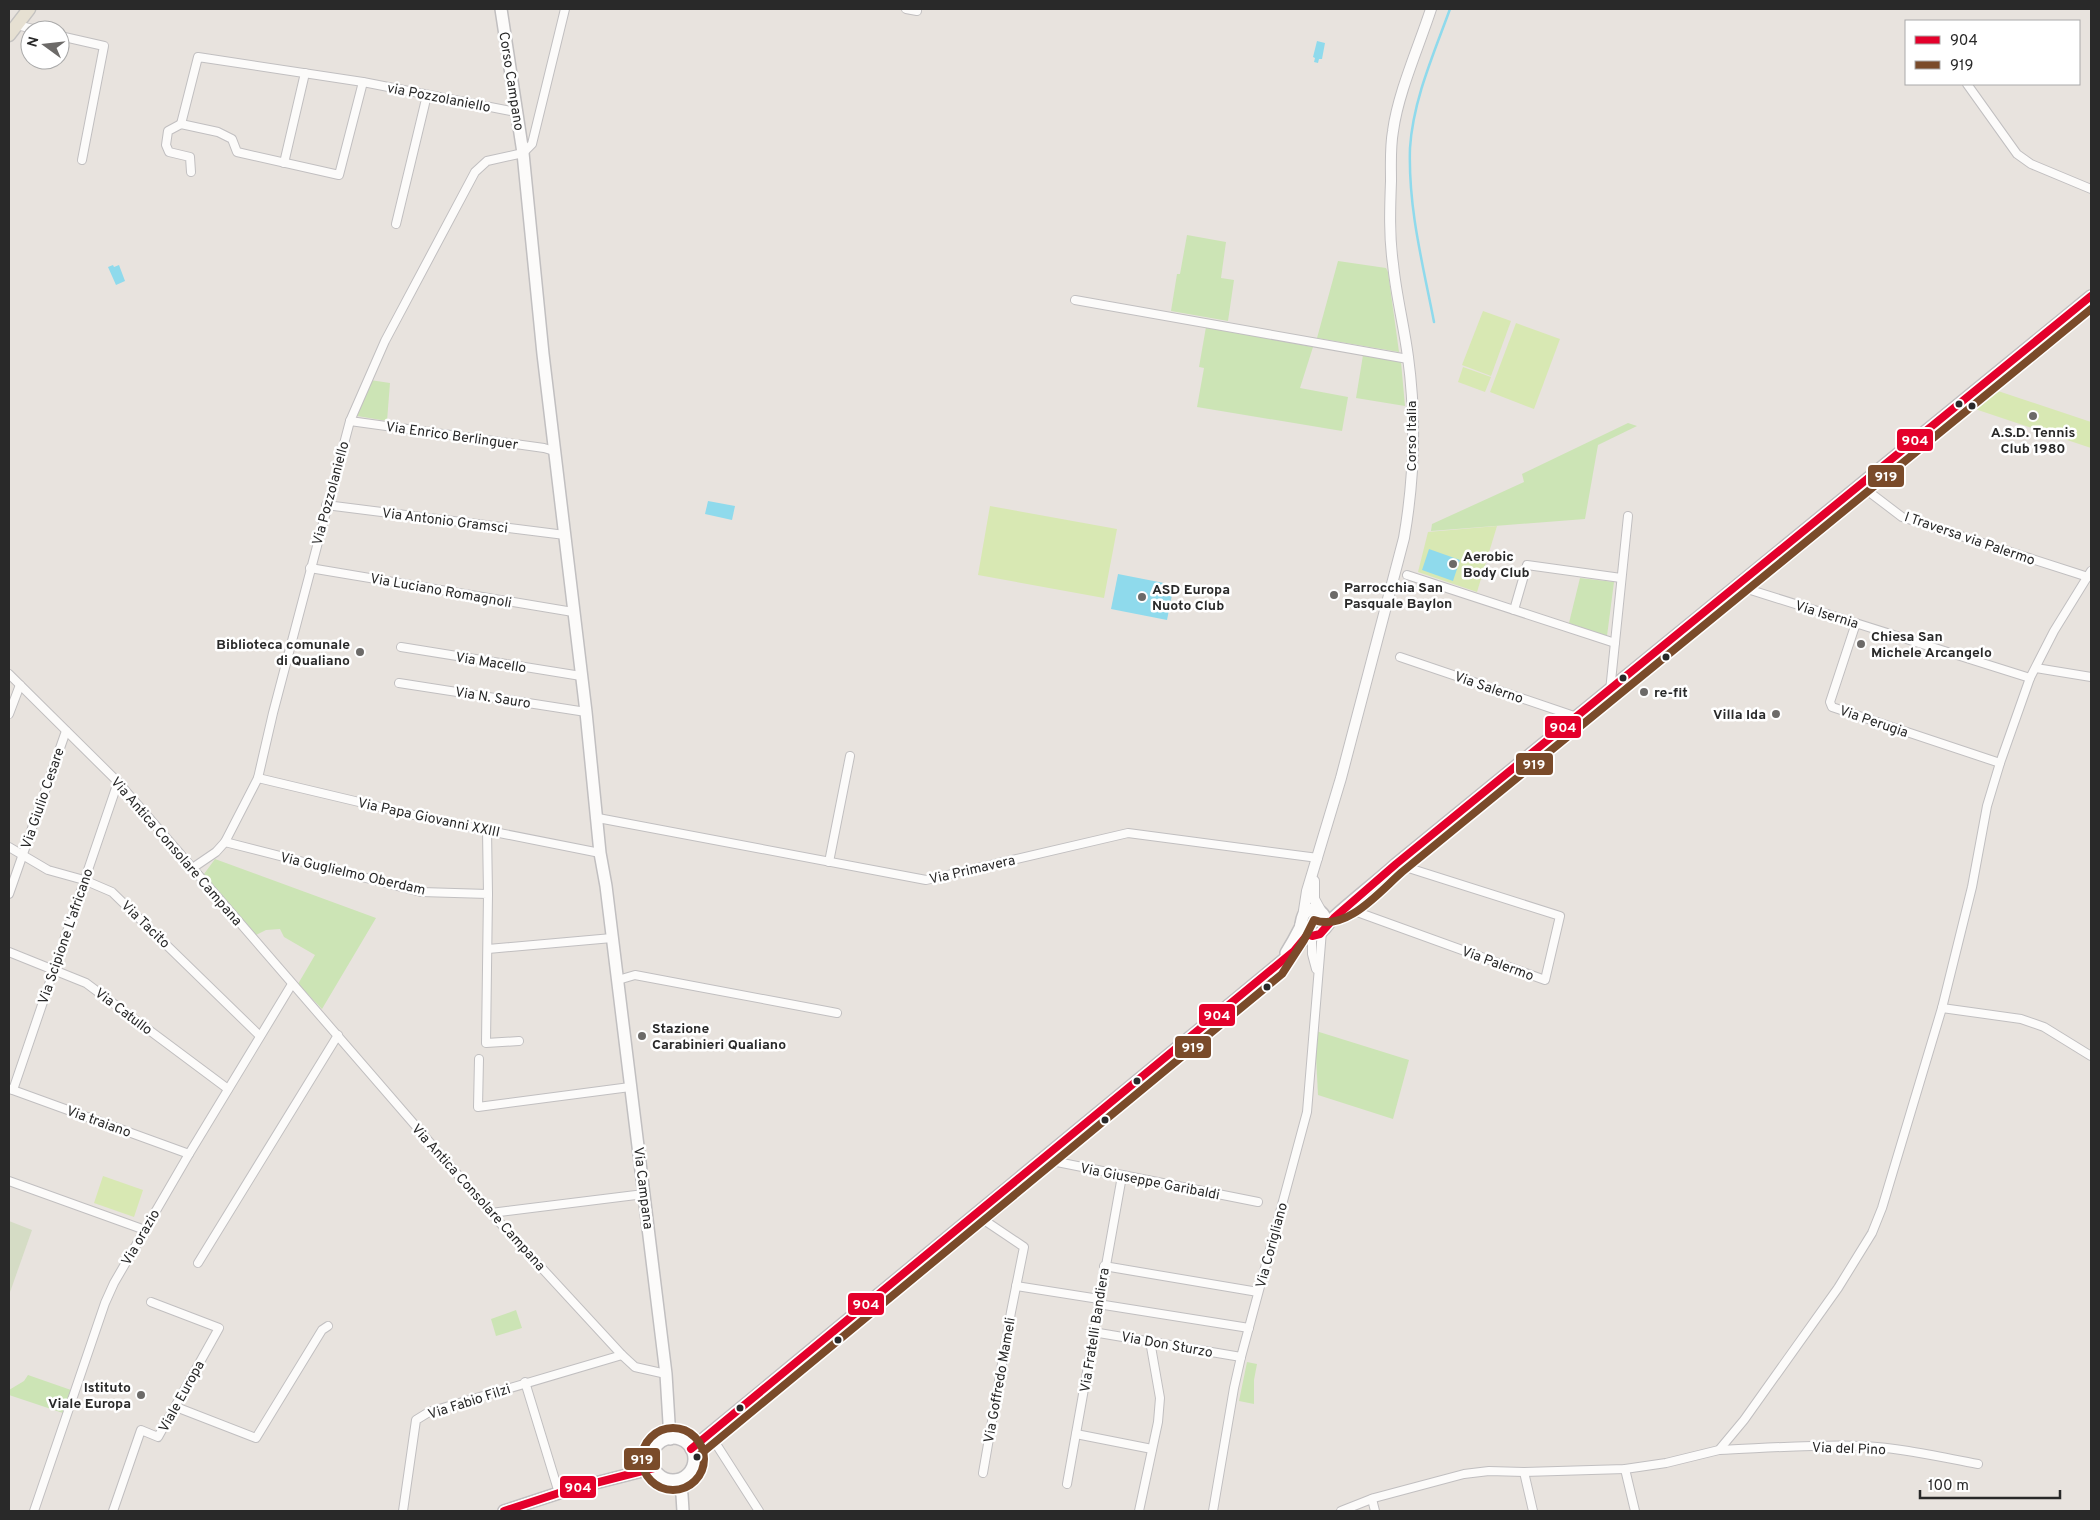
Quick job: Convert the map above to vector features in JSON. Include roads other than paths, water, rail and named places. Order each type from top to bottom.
[{"type":"main road","points":[[9,35],[29,9]]},
{"type":"main road","name":"Corso Campano","points":[[501,9],[523,153],[564,535]]},
{"type":"main road","points":[[1276,966],[1287,952],[1312,929],[1346,908],[1396,864],[2091,296]]},
{"type":"main road","name":"Via Campana","points":[[564,535],[586,712],[600,853],[618,980],[666,1374],[670,1439]]},
{"type":"main road","points":[[1312,929],[1308,911],[1322,912],[1346,908]]},
{"type":"main road","points":[[691,1449],[1294,951],[1312,929],[1327,920],[1322,912]]},
{"type":"main road","points":[[670,1439],[682,1441],[691,1449],[693,1455],[692,1468],[683,1478],[677,1480],[664,1478],[654,1468],[652,1462],[655,1450],[664,1441],[670,1439]]},
{"type":"main road","points":[[504,1511],[559,1493],[654,1468]]},
{"type":"main road","points":[[677,1480],[682,1495],[683,1511]]},
{"type":"street","points":[[523,153],[532,144],[565,9]]},
{"type":"street","points":[[906,9],[917,11]]},
{"type":"street","name":"Corso Italia","points":[[1318,858],[1404,538],[1409,509],[1412,457],[1408,359],[1393,263],[1390,223],[1391,154],[1398,109],[1431,9]]},
{"type":"street","points":[[70,38],[104,46],[82,160]]},
{"type":"street","name":"via Pozzolaniello","points":[[191,172],[190,157],[170,152],[166,145],[168,131],[181,124],[198,57],[362,82],[516,112]]},
{"type":"street","points":[[284,163],[306,73]]},
{"type":"street","points":[[181,124],[218,132],[232,139],[237,152],[339,175],[362,82]]},
{"type":"street","points":[[1968,85],[2017,154],[2031,164],[2091,189]]},
{"type":"street","name":"Via Pozzolaniello","points":[[396,224],[427,95]]},
{"type":"street","name":"Via Pozzolaniello","points":[[194,868],[216,852],[225,842],[258,778],[272,713],[350,420],[385,341],[475,172],[493,158],[523,153]]},
{"type":"street","points":[[1075,300],[1408,359]]},
{"type":"street","name":"Via Enrico Berlinguer","points":[[350,420],[544,448],[554,452]]},
{"type":"street","name":"I Traversa via Palermo","points":[[1860,485],[1902,517],[2089,574]]},
{"type":"street","name":"Via Antonio Gramsci","points":[[326,505],[564,535]]},
{"type":"street","points":[[1610,691],[1628,516]]},
{"type":"street","points":[[1514,610],[1527,565],[1621,578]]},
{"type":"street","name":"Via Luciano Romagnoli","points":[[310,568],[573,612]]},
{"type":"street","points":[[1719,1450],[1744,1420],[1838,1288],[1872,1233],[1882,1208],[1942,1008],[1972,887],[1986,806],[2000,763],[2030,678],[2054,631],[2089,574]]},
{"type":"street","points":[[1407,575],[1614,643]]},
{"type":"street","name":"Via Isernia","points":[[1738,586],[2030,678]]},
{"type":"street","name":"Via Perugia","points":[[1856,623],[1830,702],[1832,707],[2000,763]]},
{"type":"street","name":"Via Macello","points":[[401,647],[581,676]]},
{"type":"street","name":"Via Salerno","points":[[1400,657],[1577,717]]},
{"type":"street","points":[[2036,668],[2091,676]]},
{"type":"street","name":"Via Antica Consolare Campana","points":[[9,674],[118,782],[491,1213],[622,1355],[635,1367],[666,1374]]},
{"type":"street","name":"Via N. Sauro","points":[[399,682],[586,712]]},
{"type":"street","points":[[9,714],[20,684]]},
{"type":"street","name":"Via Giulio Cesare","points":[[9,894],[66,731]]},
{"type":"street","points":[[829,862],[850,756]]},
{"type":"street","name":"Via Papa Giovanni XXIII","points":[[258,778],[487,830],[600,853]]},
{"type":"street","name":"Via Scipione L'africano","points":[[11,1089],[118,782]]},
{"type":"street","name":"Via Primavera","points":[[598,818],[926,880],[1128,833],[1318,858]]},
{"type":"street","points":[[487,830],[488,949],[486,1043],[519,1041]]},
{"type":"street","name":"Via Guglielmo Oberdam","points":[[225,842],[421,892],[488,894]]},
{"type":"street","name":"Via Tacito","points":[[9,848],[48,870],[84,880],[112,892],[260,1036]]},
{"type":"street","points":[[1318,858],[1313,893],[1322,912]]},
{"type":"street","points":[[1317,978],[1307,891],[1318,858]]},
{"type":"street","name":"Via Palermo","points":[[1346,908],[1545,980],[1560,916],[1396,864]]},
{"type":"street","points":[[1312,929],[1312,954],[1317,978]]},
{"type":"street","points":[[488,949],[612,938]]},
{"type":"street","points":[[1294,951],[1307,951],[1312,954]]},
{"type":"street","name":"Via Catullo","points":[[9,952],[86,983],[228,1089]]},
{"type":"street","points":[[618,980],[636,975],[836,1013]]},
{"type":"street","name":"Via Corigliano","points":[[1213,1511],[1241,1357],[1307,1112],[1317,978]]},
{"type":"street","name":"Via orazio","points":[[34,1511],[105,1303],[114,1283],[189,1154],[292,984]]},
{"type":"street","points":[[1942,1008],[2020,1019],[2044,1027],[2091,1056]]},
{"type":"street","points":[[198,1264],[338,1035]]},
{"type":"street","points":[[478,1059],[478,1107],[630,1087]]},
{"type":"street","name":"Via traiano","points":[[11,1089],[189,1154]]},
{"type":"street","name":"Via Giuseppe Garibaldi","points":[[1042,1159],[1258,1202]]},
{"type":"street","name":"Via Fratelli Bandiera","points":[[1067,1484],[1104,1266],[1122,1176]]},
{"type":"street","points":[[9,1181],[145,1230]]},
{"type":"street","points":[[491,1213],[644,1194]]},
{"type":"street","name":"Via Goffredo Mameli","points":[[975,1214],[1024,1247],[983,1474]]},
{"type":"street","points":[[1104,1266],[1258,1292]]},
{"type":"street","points":[[1016,1286],[1249,1328]]},
{"type":"street","name":"Viale Europa","points":[[113,1511],[142,1430],[158,1437],[219,1328],[151,1302]]},
{"type":"street","points":[[176,1407],[256,1438],[322,1330],[328,1326]]},
{"type":"street","name":"Via Don Sturzo","points":[[1093,1332],[1241,1357]]},
{"type":"street","points":[[1140,1511],[1158,1422],[1160,1398],[1150,1341]]},
{"type":"street","points":[[559,1493],[525,1382],[622,1355]]},
{"type":"street","name":"Via Fabio Filzi","points":[[404,1511],[416,1420],[429,1412],[525,1382]]},
{"type":"street","points":[[708,1434],[759,1511]]},
{"type":"street","points":[[1076,1434],[1152,1449]]},
{"type":"street","name":"Via del Pino","points":[[1341,1511],[1372,1499],[1464,1474],[1489,1471],[1524,1472],[1625,1468],[1666,1463],[1719,1450],[1864,1446],[1917,1452],[1978,1464]]},
{"type":"street","points":[[1625,1468],[1635,1511]]},
{"type":"street","points":[[1524,1472],[1533,1511]]},
{"type":"street","points":[[1372,1499],[1375,1511]]},
{"type":"water","points":[[1317,41],[1325,43],[1322,59],[1319,59],[1318,63],[1314,62],[1315,58],[1313,57]]},
{"type":"water","points":[[113,265],[114,267],[119,265],[125,281],[116,285],[108,267]]},
{"type":"water","points":[[708,501],[735,506],[732,520],[705,514]]},
{"type":"water","points":[[1429,549],[1460,560],[1453,581],[1422,570]]},
{"type":"water","name":"ASD Europa Nuoto Club","points":[[1118,574],[1174,585],[1167,620],[1111,609]]},
{"type":"waterway","points":[[1434,322],[1414,214],[1411,192],[1410,148],[1415,112],[1431,60],[1450,9]]},
{"type":"place","name":"A.S.D. Tennis Club 1980","points":[[2033,416]]},
{"type":"place","name":"Aerobic Body Club","points":[[1453,564]]},
{"type":"place","name":"Parrocchia San Pasquale Baylon","points":[[1334,595]]},
{"type":"place","name":"ASD Europa Nuoto Club","points":[[1142,597]]},
{"type":"place","name":"Chiesa San Michele Arcangelo","points":[[1861,644]]},
{"type":"place","name":"Biblioteca comunale di Qualiano","points":[[360,652]]},
{"type":"place","name":"re-fit","points":[[1644,692]]},
{"type":"place","name":"Villa Ida","points":[[1776,714]]},
{"type":"place","name":"Stazione Carabinieri Qualiano","points":[[642,1036]]},
{"type":"place","name":"Istituto Viale Europa","points":[[141,1395]]}]
